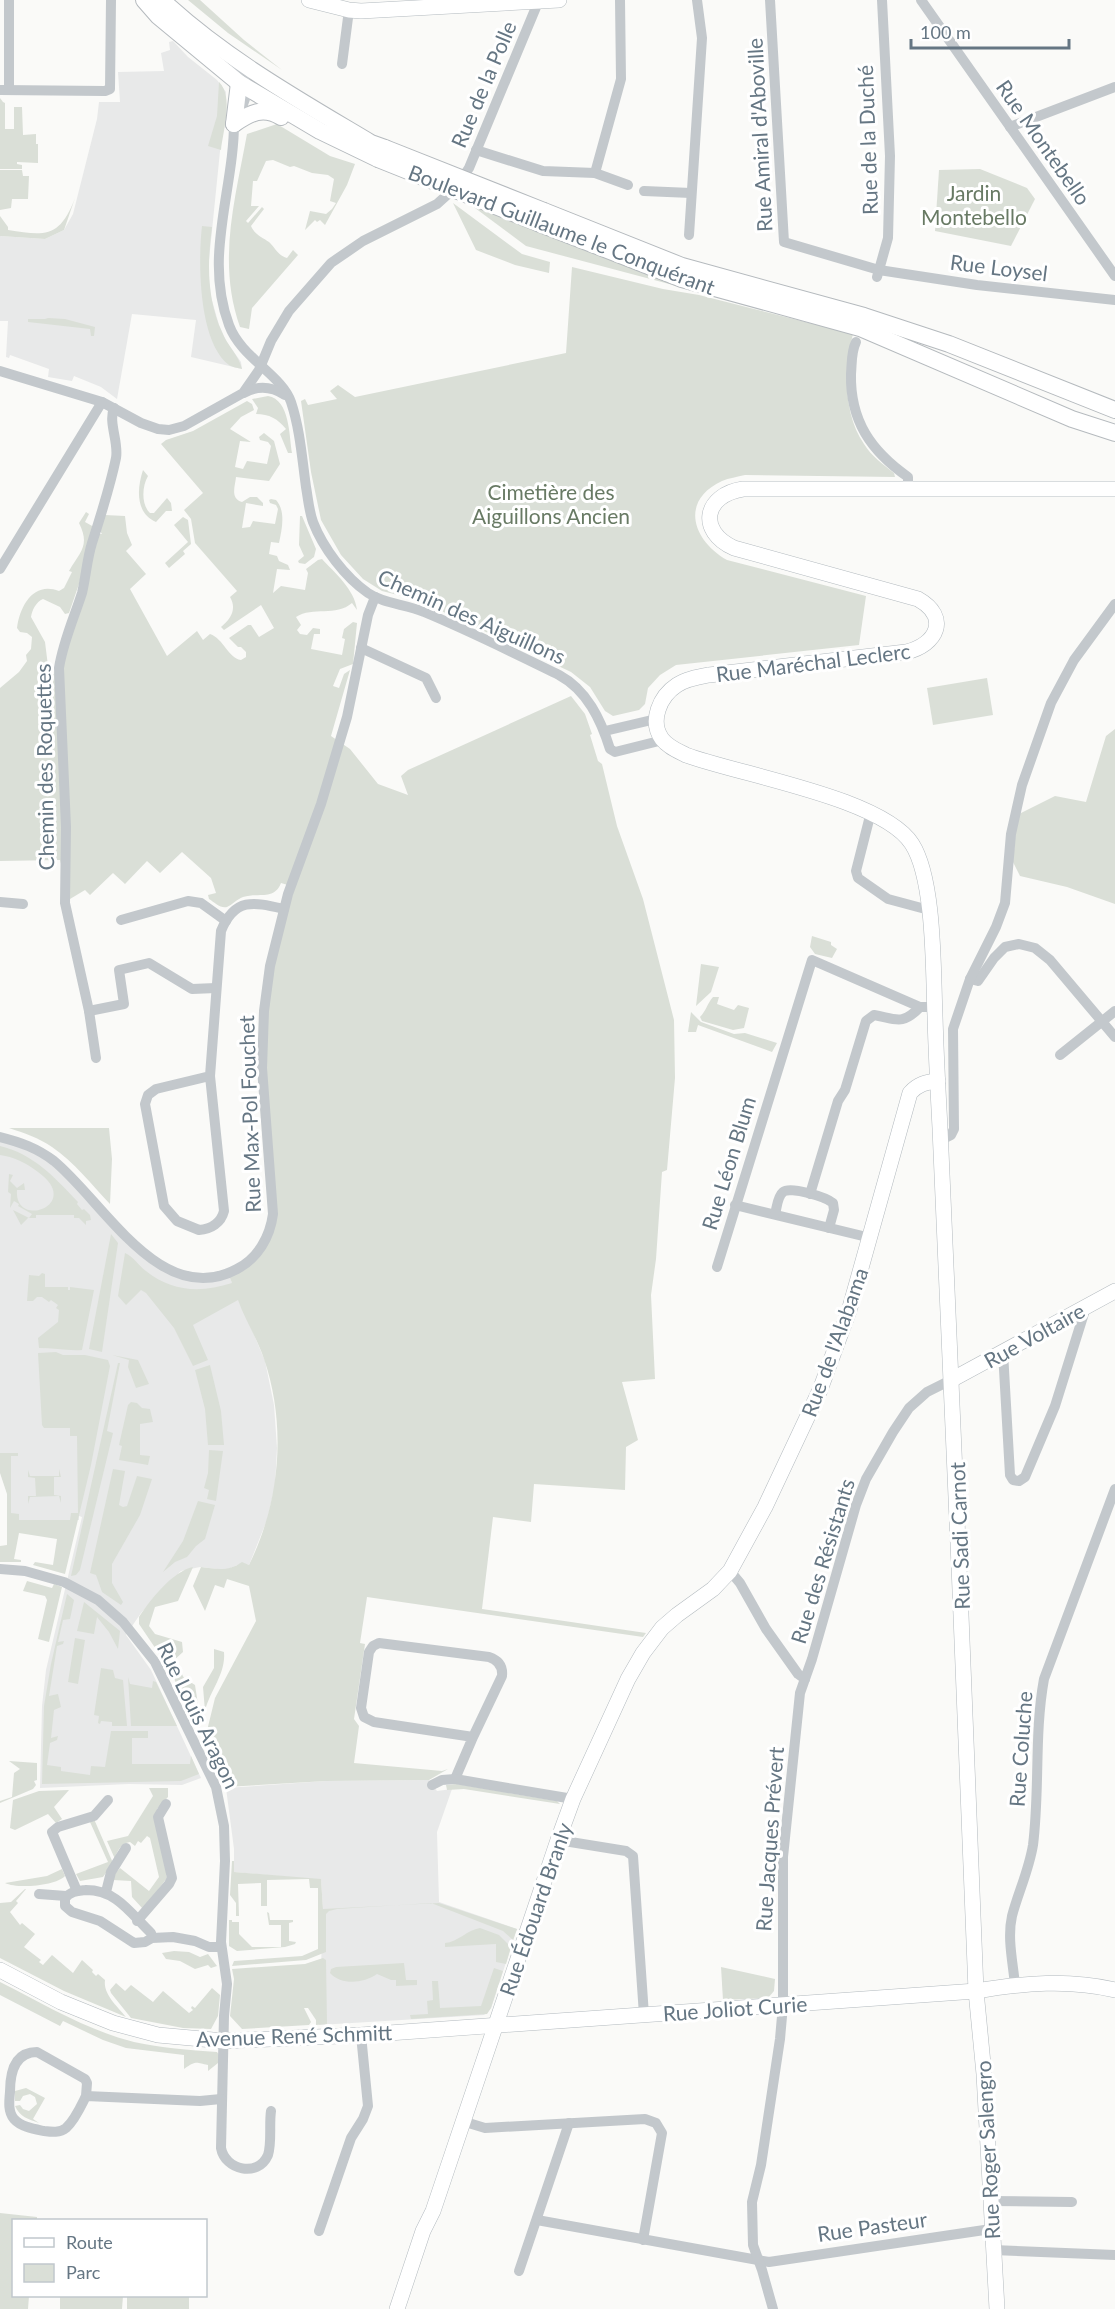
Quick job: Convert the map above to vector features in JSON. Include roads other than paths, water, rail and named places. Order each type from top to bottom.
[{"type":"main road","name":"Boulevard Guillaume le Conquérant","points":[[144,0],[158,16],[223,70],[320,131],[378,150],[541,217],[682,279],[860,328],[1072,419],[1115,433]]},
{"type":"main road","name":"Boulevard Guillaume le Conquérant","points":[[162,0],[214,44],[378,150]]},
{"type":"main road","points":[[316,1],[349,10],[559,0]]},
{"type":"main road","points":[[234,124],[244,84]]},
{"type":"main road","points":[[234,124],[251,113],[268,111],[322,141],[367,159],[378,150]]},
{"type":"main road","name":"Boulevard Guillaume le Conquérant","points":[[541,217],[682,266],[864,316],[949,344],[1115,410]]},
{"type":"main road","name":"Rue Maréchal Leclerc","points":[[656,719],[660,706],[671,690],[682,682],[699,676],[895,654],[920,648],[928,643],[936,630],[936,620],[929,607],[918,599],[734,548],[720,539],[710,522],[710,512],[717,500],[725,493],[737,489],[1115,489]]},
{"type":"main road","points":[[656,719],[663,740],[672,748],[695,758],[871,812],[898,828],[911,842],[923,872],[929,910],[933,951],[927,1007],[938,1081]]},
{"type":"main road","name":"Rue Sadi Carnot","points":[[938,1081],[953,1379],[976,1991]]},
{"type":"main road","name":"Rue de l'Alabama","points":[[741,1551],[765,1507],[820,1390],[844,1329],[913,1090],[926,1082],[938,1081]]},
{"type":"main road","name":"Rue Voltaire","points":[[953,1379],[1115,1291]]},
{"type":"main road","name":"Rue Édouard Branly","points":[[397,2309],[423,2231],[433,2211],[494,2025],[573,1799],[628,1679],[648,1646],[671,1619],[713,1589],[730,1571],[741,1551]]},
{"type":"main road","name":"Avenue René Schmitt","points":[[0,1970],[60,2001],[113,2024],[158,2035],[224,2041],[361,2035],[494,2025]]},
{"type":"main road","name":"Rue Joliot Curie","points":[[494,2025],[976,1991],[1044,1983],[1090,1984],[1115,1990]]},
{"type":"main road","name":"Rue Roger Salengro","points":[[976,1991],[984,2073],[997,2309]]},
{"type":"street","points":[[9,0],[4,90],[87,92],[110,89],[111,0]]},
{"type":"street","points":[[595,173],[621,80],[620,0]]},
{"type":"street","points":[[688,235],[702,38],[697,0]]},
{"type":"street","name":"Rue Amiral d'Aboville","points":[[770,0],[784,242],[878,274]]},
{"type":"street","name":"Rue de la Duché","points":[[878,274],[888,238],[890,156],[882,0]]},
{"type":"street","name":"Rue Montebello","points":[[921,0],[1115,276]]},
{"type":"street","name":"Rue de la Polle","points":[[0,371],[102,402],[141,423],[162,430],[169,430],[195,421],[243,393],[261,367],[271,341],[284,318],[331,262],[363,241],[446,197],[462,180],[539,1]]},
{"type":"street","points":[[342,64],[349,10]]},
{"type":"street","points":[[214,44],[234,63],[244,84]]},
{"type":"street","name":"Chemin des Aiguillons","points":[[223,70],[232,91],[234,124],[218,249],[219,280],[224,309],[233,335],[241,347],[281,386],[289,398],[295,418],[313,523],[336,562],[355,583],[375,597],[420,610],[560,675],[574,684],[584,694],[605,731],[609,749],[615,752],[663,740]]},
{"type":"street","points":[[1010,127],[1115,87]]},
{"type":"street","points":[[476,150],[543,171],[595,173],[628,185]]},
{"type":"street","points":[[644,191],[691,193]]},
{"type":"street","name":"Rue Loysel","points":[[878,274],[1115,300]]},
{"type":"street","points":[[856,342],[852,357],[851,385],[855,411],[866,435],[878,453],[908,477],[908,488]]},
{"type":"street","points":[[243,393],[256,387],[266,387],[289,398]]},
{"type":"street","points":[[0,569],[102,402]]},
{"type":"street","name":"Chemin des Roquettes","points":[[96,1058],[89,1011],[65,903],[66,827],[59,668],[63,646],[82,592],[88,558],[116,457],[117,440],[112,414],[114,408]]},
{"type":"street","name":"Rue Max-Pol Fouchet","points":[[0,1137],[29,1145],[54,1161],[150,1258],[166,1270],[189,1278],[228,1274],[243,1266],[262,1246],[273,1214],[264,1116],[263,1031],[270,966],[284,909],[321,804],[347,717],[368,615],[375,597]]},
{"type":"street","points":[[941,1140],[951,1135],[954,1129],[952,1029],[975,967],[996,927],[1005,903],[1014,814],[1047,712],[1074,660],[1115,604]]},
{"type":"street","points":[[362,648],[426,678],[436,698]]},
{"type":"street","points":[[605,731],[656,719]]},
{"type":"street","points":[[871,812],[856,871],[858,878],[888,899],[929,910]]},
{"type":"street","points":[[121,920],[188,901],[205,905],[226,921]]},
{"type":"street","points":[[0,902],[23,904]]},
{"type":"street","points":[[210,1076],[156,1089],[148,1095],[145,1104],[164,1206],[177,1221],[199,1230],[209,1228],[219,1222],[224,1211],[210,1076],[220,938],[226,921],[234,911],[248,904],[258,903],[284,909]]},
{"type":"street","points":[[970,979],[978,981],[1005,947],[1027,945],[1044,953],[1115,1037]]},
{"type":"street","name":"Rue Léon Blum","points":[[717,1267],[812,960],[927,1007]]},
{"type":"street","points":[[89,1011],[123,1005],[125,1003],[119,970],[148,963],[192,989],[216,988]]},
{"type":"street","points":[[810,1194],[838,1101],[845,1090],[867,1019],[877,1016],[899,1021],[927,1007]]},
{"type":"street","points":[[1060,1055],[1115,1011]]},
{"type":"street","points":[[775,1214],[780,1196],[784,1191],[810,1194],[833,1203],[834,1210],[830,1228]]},
{"type":"street","points":[[735,1205],[871,1239]]},
{"type":"street","points":[[1003,1352],[1010,1475],[1013,1480],[1019,1481],[1024,1477],[1055,1406],[1086,1307]]},
{"type":"street","name":"Rue des Résistants","points":[[805,1679],[856,1505],[866,1479],[909,1408],[927,1392],[953,1379]]},
{"type":"street","name":"Rue Coluche","points":[[1015,1985],[1010,1931],[1032,1848],[1044,1679],[1115,1489]]},
{"type":"street","name":"Rue Louis Aragon","points":[[0,1569],[26,1571],[56,1579],[98,1600],[115,1614],[155,1662],[216,1787],[224,1826],[221,1947],[227,1977],[221,2098],[221,2151],[226,2161],[237,2168],[252,2168],[267,2156],[271,2111]]},
{"type":"street","points":[[730,1571],[740,1582],[766,1629],[798,1674],[805,1679]]},
{"type":"street","points":[[455,1779],[502,1676],[502,1668],[497,1660],[489,1657],[379,1643],[373,1646],[369,1652],[361,1708],[364,1717],[374,1722],[473,1737]]},
{"type":"street","name":"Rue Jacques Prévert","points":[[773,2309],[753,2245],[752,2202],[761,2165],[780,2039],[783,2005],[783,1857],[798,1713],[805,1679]]},
{"type":"street","points":[[432,1785],[441,1780],[455,1779],[573,1799]]},
{"type":"street","points":[[71,1893],[52,1832],[58,1827],[94,1816],[108,1800]]},
{"type":"street","points":[[137,1921],[169,1884],[171,1878],[158,1817],[166,1804]]},
{"type":"street","points":[[558,1840],[626,1851],[633,1856],[644,2015]]},
{"type":"street","points":[[106,1892],[111,1872],[126,1848]]},
{"type":"street","points":[[39,1894],[106,1892],[118,1900],[151,1933],[152,1938]]},
{"type":"street","points":[[71,1893],[64,1903],[69,1910],[100,1921],[132,1942],[142,1943],[152,1938],[180,1938],[209,1947],[221,1947]]},
{"type":"street","points":[[319,2231],[351,2138],[368,2106],[361,2035]]},
{"type":"street","points":[[37,2052],[85,2079],[86,2096],[69,2125],[62,2131],[45,2131],[23,2125],[14,2119],[10,2109],[10,2080],[14,2065],[25,2054],[37,2052]]},
{"type":"street","points":[[86,2096],[200,2101],[221,2098]]},
{"type":"street","points":[[462,2121],[485,2128],[645,2119],[656,2123],[662,2133],[643,2240]]},
{"type":"street","points":[[519,2271],[569,2123]]},
{"type":"street","points":[[990,2201],[1072,2202]]},
{"type":"street","name":"Rue Pasteur","points":[[537,2220],[769,2262],[991,2229]]},
{"type":"street","points":[[993,2250],[1115,2255]]},
{"type":"park label","name":"Jardin Montebello","points":[[974,204]]},
{"type":"park label","name":"Cimetière des Aiguillons Ancien","points":[[551,503]]}]
